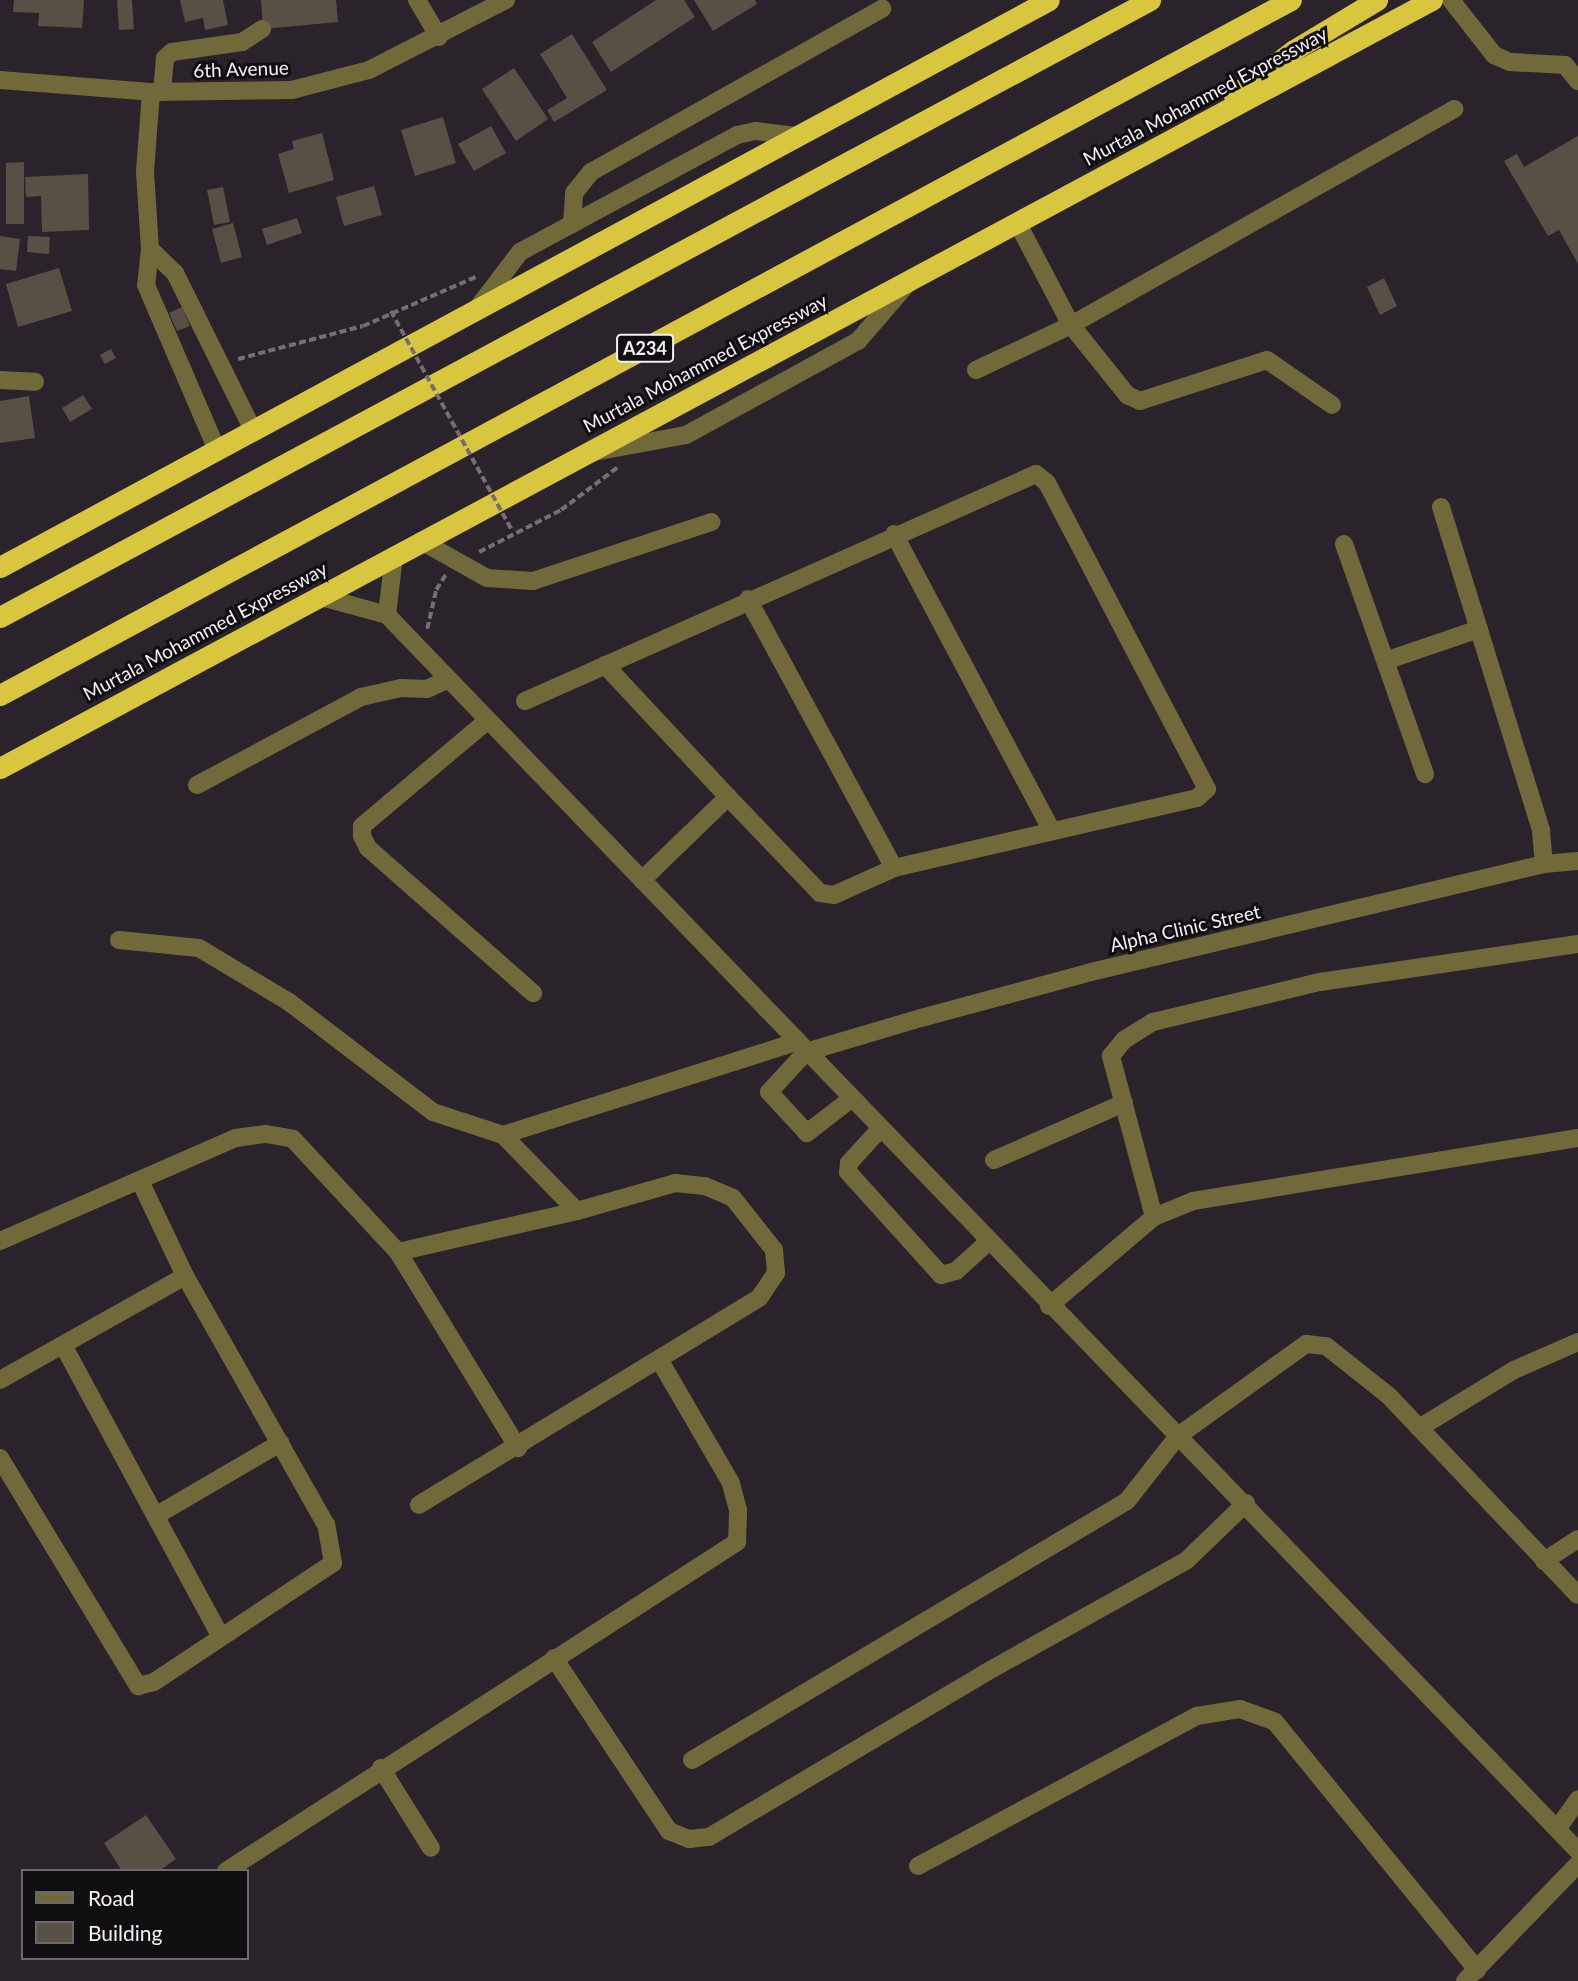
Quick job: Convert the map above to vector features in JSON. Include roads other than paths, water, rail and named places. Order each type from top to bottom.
[{"type":"highway","points":[[0,567],[1049,0]]},
{"type":"highway","points":[[0,617],[1150,0]]},
{"type":"highway","name":"Murtala Mohammed Expressway","points":[[0,695],[1291,0]]},
{"type":"highway","points":[[1176,138],[1294,50],[1377,0]]},
{"type":"highway","name":"Murtala Mohammed Expressway","points":[[0,768],[1432,0]]},
{"type":"street","points":[[417,0],[439,37]]},
{"type":"street","name":"6th Avenue","points":[[0,80],[157,92],[292,90],[369,70],[439,37],[506,0]]},
{"type":"street","points":[[1451,0],[1494,55],[1510,62],[1565,65],[1578,81]]},
{"type":"street","points":[[572,224],[574,193],[591,172],[882,9]]},
{"type":"street","points":[[217,450],[146,285],[150,248],[145,172],[165,58],[172,52],[242,42],[262,29]]},
{"type":"street","points":[[976,370],[1071,325],[1454,109]]},
{"type":"street","points":[[476,310],[506,265],[520,251],[737,135],[756,131],[797,136]]},
{"type":"street","points":[[1017,222],[1071,325],[1127,395],[1140,401],[1267,360],[1332,405]]},
{"type":"street","points":[[150,248],[175,273],[253,430]]},
{"type":"street","points":[[585,453],[686,435],[858,341],[911,279]]},
{"type":"street","points":[[0,380],[35,382]]},
{"type":"street","points":[[525,701],[894,534],[1036,474],[1047,483],[1204,776],[1207,789],[1197,797],[894,868],[834,895],[820,893],[605,665]]},
{"type":"street","points":[[1441,507],[1541,831],[1544,864]]},
{"type":"street","points":[[421,541],[487,578],[533,581],[711,522]]},
{"type":"street","points":[[894,534],[1052,831]]},
{"type":"street","points":[[1344,544],[1388,660],[1425,774]]},
{"type":"street","points":[[387,615],[394,555]]},
{"type":"street","points":[[318,596],[387,615],[1049,1306],[1246,1503],[1578,1851]]},
{"type":"street","points":[[748,599],[894,868]]},
{"type":"street","points":[[1388,660],[1479,629]]},
{"type":"street","points":[[197,785],[361,696],[401,688],[427,689],[448,679]]},
{"type":"street","points":[[488,720],[362,825],[362,836],[368,848],[533,993]]},
{"type":"street","points":[[642,880],[728,797]]},
{"type":"street","name":"Alpha Clinic Street","points":[[503,1135],[801,1047],[1091,971],[1544,864],[1578,861]]},
{"type":"street","points":[[119,940],[198,948],[289,1002],[433,1112],[503,1135],[577,1211]]},
{"type":"street","points":[[1154,1217],[1111,1056],[1124,1040],[1153,1022],[1320,982],[1578,944]]},
{"type":"street","points":[[801,1047],[769,1092],[803,1132],[851,1099]]},
{"type":"street","points":[[994,1160],[1124,1103]]},
{"type":"street","points":[[880,1129],[849,1163],[848,1172],[932,1266],[947,1275],[988,1242]]},
{"type":"street","points":[[0,1241],[35,1223],[141,1183],[236,1138],[267,1134],[293,1139],[398,1252],[518,1448]]},
{"type":"street","points":[[1049,1306],[1154,1217],[1193,1201],[1578,1138]]},
{"type":"street","points":[[0,1458],[138,1686],[154,1682],[333,1563],[326,1525],[185,1276],[141,1183]]},
{"type":"street","points":[[398,1252],[577,1211],[674,1183],[705,1186],[733,1198],[774,1250],[776,1273],[759,1298],[660,1362],[419,1505]]},
{"type":"street","points":[[0,1380],[185,1276]]},
{"type":"street","points":[[1419,1428],[1514,1370],[1578,1342]]},
{"type":"street","points":[[692,1760],[1127,1501],[1178,1436],[1306,1344],[1326,1346],[1389,1396],[1578,1595]]},
{"type":"street","points":[[63,1346],[221,1637]]},
{"type":"street","points":[[229,1869],[554,1658],[656,1598],[737,1542],[738,1510],[731,1483],[660,1362]]},
{"type":"street","points":[[157,1515],[280,1443]]},
{"type":"street","points":[[554,1658],[669,1831],[689,1839],[709,1837],[985,1673],[1187,1560],[1246,1503]]},
{"type":"street","points":[[1544,1561],[1578,1539]]},
{"type":"street","points":[[918,1866],[1197,1716],[1240,1709],[1275,1722],[1471,1976],[1578,1864]]},
{"type":"street","points":[[381,1768],[431,1848]]},
{"type":"street","points":[[1558,1828],[1578,1799]]}]
